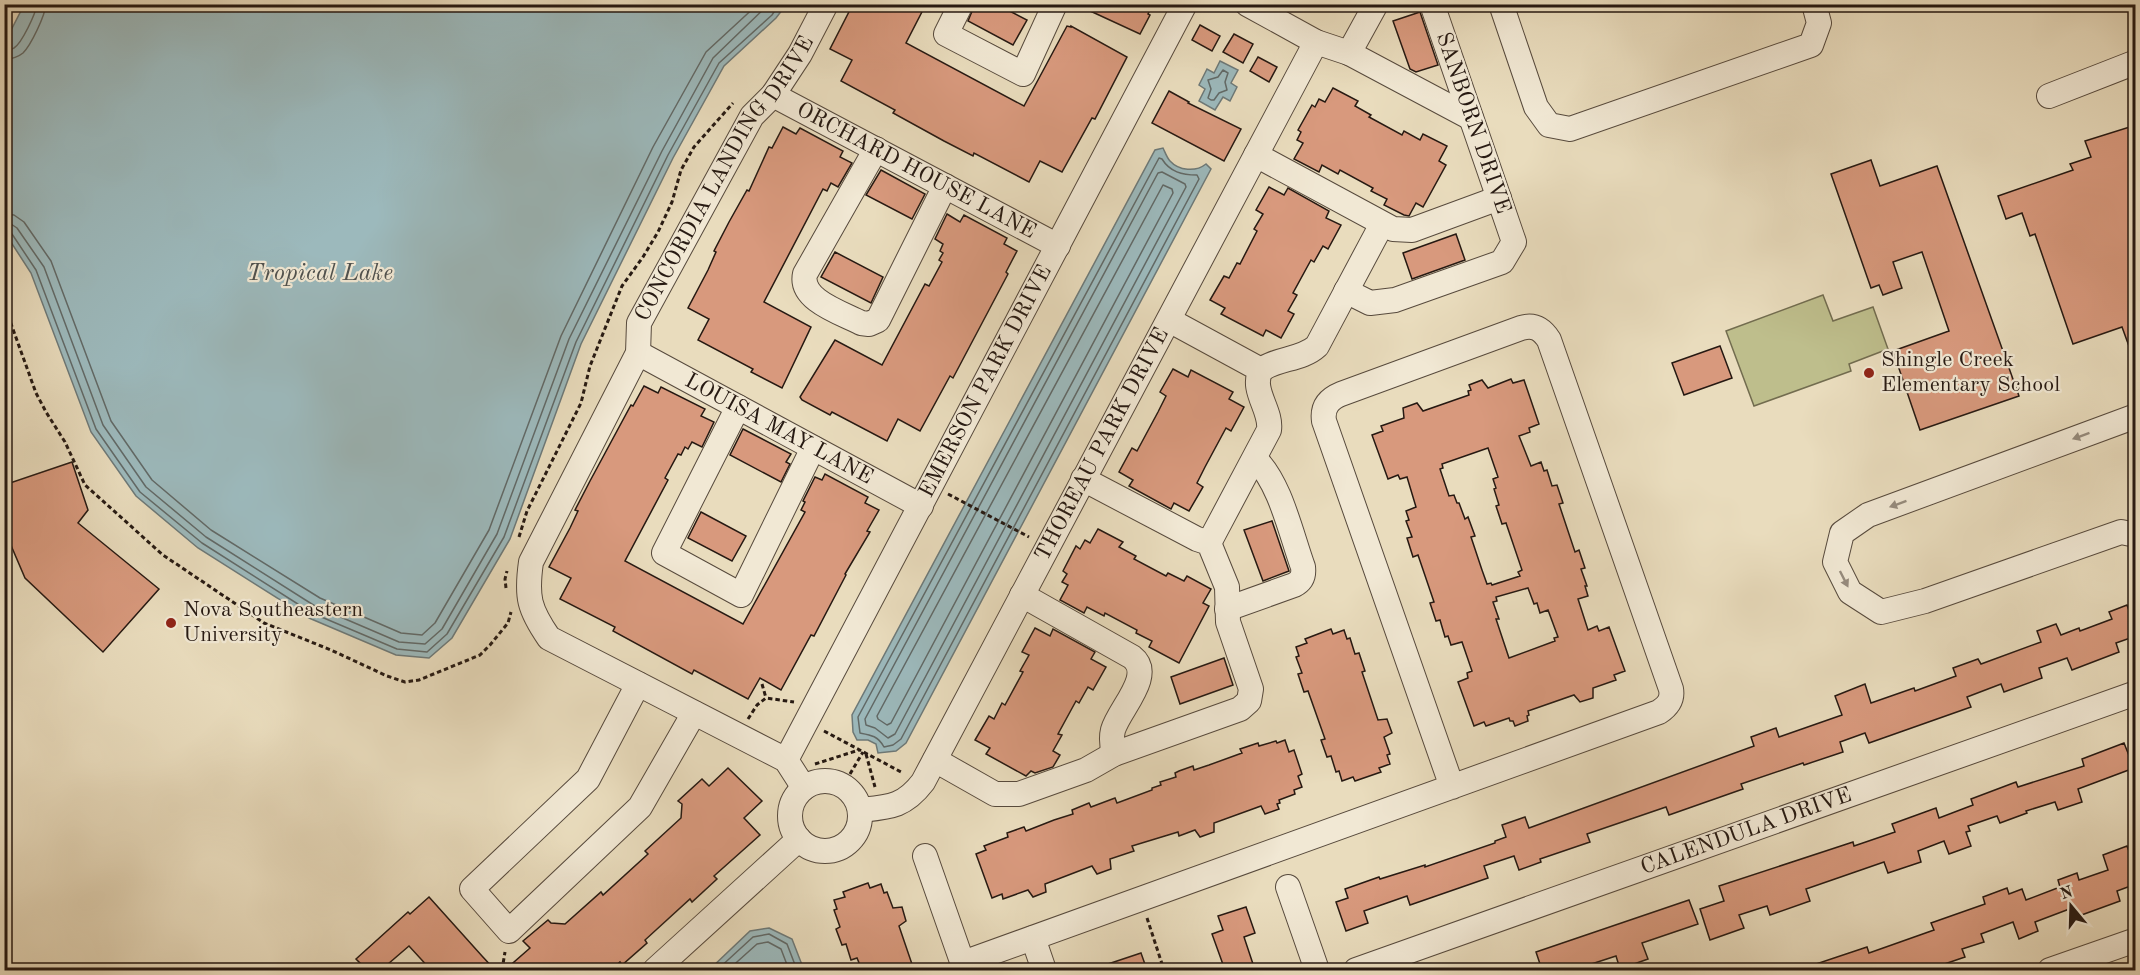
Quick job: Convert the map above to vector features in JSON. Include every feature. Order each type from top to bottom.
[{"type":"street","name":"CONCORDIA LANDING DRIVE","points":[[786,760],[549,638],[535,618],[527,588],[531,562],[638,353],[639,323],[752,116],[773,95],[800,54],[826,4]]},
{"type":"street","points":[[961,4],[946,34],[1023,74],[1054,4]]},
{"type":"street","name":"EMERSON PARK DRIVE","points":[[786,760],[1185,4]]},
{"type":"street","points":[[1247,4],[1316,42],[1349,54],[1471,118]]},
{"type":"street","points":[[1349,54],[1376,4]]},
{"type":"street","name":"SANBORN DRIVE","points":[[1346,291],[1370,303],[1395,300],[1502,262],[1514,242],[1432,4]]},
{"type":"street","points":[[1501,4],[1536,107],[1549,125],[1570,129],[1811,45],[1819,23],[1814,4]]},
{"type":"street","name":"THOREAU PARK DRIVE","points":[[869,802],[892,806],[910,798],[923,782],[1316,42]]},
{"type":"street","points":[[2049,96],[2136,62]]},
{"type":"street","name":"ORCHARD HOUSE LANE","points":[[773,95],[1058,246]]},
{"type":"street","points":[[876,149],[805,274],[806,290],[813,298],[861,323],[869,324],[878,320],[945,186]]},
{"type":"street","points":[[1256,155],[1393,229],[1412,230],[1499,198]]},
{"type":"street","points":[[1209,543],[1267,436],[1270,424],[1258,387],[1258,375],[1261,370],[1272,364],[1307,353],[1317,346],[1382,224]]},
{"type":"street","points":[[1169,320],[1261,370]]},
{"type":"street","points":[[926,856],[964,967],[1033,938],[1452,787],[1659,712],[1671,700],[1671,689],[1549,340],[1541,330],[1534,327],[1521,328],[1341,394],[1328,402],[1323,414],[1452,787]]},
{"type":"street","name":"LOUISA MAY LANE","points":[[638,353],[921,506]]},
{"type":"street","points":[[738,407],[664,553],[741,595],[813,448]]},
{"type":"street","points":[[2136,416],[1868,515],[1842,533],[1835,562],[1850,592],[1881,612],[1914,604],[2121,532],[2136,535]]},
{"type":"street","points":[[1227,609],[1294,585],[1302,580],[1303,575],[1303,567],[1275,487],[1255,459]]},
{"type":"street","points":[[935,760],[994,794],[1019,794],[1086,770],[1114,754],[1240,709],[1249,701],[1251,689],[1230,628],[1227,587],[1209,543],[1197,539],[1083,479]]},
{"type":"street","points":[[1022,595],[1132,657],[1138,664],[1140,677],[1113,729],[1114,754]]},
{"type":"street","points":[[638,684],[588,778],[472,889],[509,931],[640,807],[694,713]]},
{"type":"street","name":"CALENDULA DRIVE","points":[[1356,970],[2136,693]]},
{"type":"street","points":[[786,760],[804,788]]},
{"type":"street","points":[[823,781],[843,785],[869,802],[852,838],[836,849],[816,850],[799,839],[790,822],[790,812],[797,795],[804,788],[823,781]]},
{"type":"street","points":[[656,970],[799,839]]},
{"type":"street","points":[[1288,887],[1317,970]]},
{"type":"street","points":[[1033,938],[1044,970]]},
{"type":"street","points":[[2050,970],[2136,940]]},
{"type":"path","points":[[516,545],[527,511],[581,404],[590,366],[622,286],[658,232],[672,202],[681,170],[694,147],[740,96]]},
{"type":"path","points":[[4,294],[7,297],[10,321],[36,393],[65,442],[85,485],[163,555],[264,623],[405,682],[419,680],[480,654],[508,623],[510,603]]},
{"type":"path","points":[[948,494],[1029,537]]},
{"type":"path","points":[[507,593],[505,579],[509,568]]},
{"type":"path","points":[[762,684],[766,698]]},
{"type":"path","points":[[766,698],[791,701],[809,716],[863,752],[904,774]]},
{"type":"path","points":[[741,737],[750,714],[766,698]]},
{"type":"path","points":[[813,765],[863,752]]},
{"type":"path","points":[[850,774],[863,752]]},
{"type":"path","points":[[863,752],[869,802]]},
{"type":"path","points":[[1141,899],[1164,970]]},
{"type":"green space","points":[[1823,295],[1833,321],[1873,307],[1888,349],[1849,364],[1851,371],[1754,406],[1726,331]]},
{"type":"water","name":"Tropical Lake","points":[[24,5],[786,5],[776,18],[724,66],[673,158],[581,344],[510,539],[452,638],[429,658],[396,655],[309,618],[198,548],[136,496],[91,432],[31,273],[5,233],[5,42]]},
{"type":"water","points":[[1220,61],[1238,70],[1231,83],[1237,87],[1230,101],[1223,97],[1215,110],[1199,101],[1205,89],[1199,85],[1207,69],[1214,73]]},
{"type":"water","points":[[1163,148],[1169,160],[1178,167],[1193,169],[1206,164],[1211,169],[906,743],[896,751],[878,753],[876,744],[868,740],[857,740],[853,732],[852,715],[1155,150]]},
{"type":"water","points":[[769,928],[792,939],[804,970],[709,970],[750,931]]},
{"type":"building","points":[[853,4],[926,4],[906,43],[1024,106],[1067,26],[1071,26],[1127,57],[1095,119],[1092,118],[1062,172],[1040,161],[1029,182],[974,153],[973,156],[944,141],[893,113],[895,110],[841,81],[852,60],[830,49]]},
{"type":"building","points":[[975,4],[998,5],[1027,20],[1013,45],[968,21]]},
{"type":"building","points":[[1075,4],[1153,4],[1140,34]]},
{"type":"building","points":[[1420,12],[1438,65],[1416,72],[1410,69],[1393,21]]},
{"type":"building","points":[[1200,25],[1220,36],[1212,51],[1192,40]]},
{"type":"building","points":[[1234,34],[1253,44],[1243,63],[1223,52]]},
{"type":"building","points":[[1258,57],[1277,67],[1269,82],[1250,71]]},
{"type":"building","points":[[1333,88],[1358,101],[1355,106],[1371,115],[1369,117],[1402,135],[1404,131],[1420,140],[1423,134],[1447,146],[1439,161],[1446,165],[1423,207],[1416,203],[1409,216],[1404,215],[1384,205],[1387,199],[1371,191],[1373,188],[1340,170],[1338,174],[1322,165],[1319,172],[1294,159],[1303,143],[1297,140],[1301,132],[1298,130],[1312,105],[1315,107],[1319,99],[1325,102]]},
{"type":"building","points":[[1169,91],[1241,129],[1224,161],[1152,123]]},
{"type":"building","points":[[2136,125],[2136,359],[2134,360],[2122,327],[2073,344],[2035,234],[2030,236],[2022,213],[2006,219],[1998,196],[2073,170],[2070,164],[2091,157],[2085,141]]},
{"type":"building","points":[[783,127],[796,134],[800,128],[843,151],[840,157],[852,163],[838,187],[831,183],[827,191],[823,189],[764,302],[811,327],[782,388],[751,372],[753,369],[698,340],[709,319],[688,308],[729,222],[747,190],[749,191],[769,147],[772,148]]},
{"type":"building","points":[[1871,160],[1880,186],[1937,166],[2019,396],[1920,430],[1893,351],[1949,331],[1922,252],[1893,262],[1902,288],[1883,295],[1879,285],[1871,288],[1831,174]]},
{"type":"building","points":[[881,170],[925,194],[912,219],[866,195]]},
{"type":"building","points":[[1269,187],[1284,195],[1288,188],[1329,211],[1326,218],[1341,225],[1328,249],[1323,246],[1314,262],[1311,260],[1293,293],[1297,295],[1288,311],[1294,314],[1281,338],[1266,330],[1263,336],[1221,314],[1225,308],[1210,300],[1224,276],[1229,278],[1237,263],[1240,264],[1257,231],[1254,229],[1263,214],[1256,210]]},
{"type":"building","points":[[947,214],[960,222],[964,215],[1007,238],[1004,244],[1017,251],[1006,272],[1008,274],[953,378],[950,376],[920,431],[898,419],[887,441],[832,412],[830,415],[802,400],[800,397],[835,340],[882,365],[925,284],[929,286],[942,262],[939,260],[943,253],[940,251],[943,244],[935,239]]},
{"type":"building","points":[[1456,234],[1465,260],[1412,279],[1403,253]]},
{"type":"building","points":[[835,252],[883,277],[871,303],[821,277]]},
{"type":"building","points":[[1720,346],[1732,378],[1684,395],[1672,363]]},
{"type":"building","points":[[1173,369],[1188,377],[1191,370],[1233,392],[1229,399],[1244,407],[1231,431],[1226,428],[1205,467],[1197,483],[1203,487],[1189,511],[1174,503],[1171,509],[1129,486],[1133,480],[1119,472],[1132,448],[1137,451],[1158,412],[1166,396],[1160,392]]},
{"type":"building","points":[[1511,379],[1513,383],[1524,380],[1539,424],[1529,428],[1530,432],[1519,436],[1531,466],[1541,462],[1544,471],[1547,470],[1552,486],[1557,485],[1563,503],[1559,504],[1575,552],[1579,550],[1585,568],[1581,569],[1588,596],[1578,599],[1588,630],[1597,626],[1599,631],[1609,627],[1625,671],[1614,675],[1616,680],[1593,688],[1593,698],[1580,702],[1574,695],[1528,711],[1528,721],[1515,726],[1509,718],[1486,726],[1484,722],[1474,726],[1458,682],[1468,678],[1467,673],[1472,671],[1462,642],[1451,645],[1448,636],[1445,637],[1440,620],[1436,621],[1430,603],[1434,602],[1418,555],[1413,557],[1407,538],[1412,537],[1406,521],[1409,520],[1406,511],[1416,507],[1407,477],[1400,479],[1398,475],[1388,479],[1372,435],[1383,431],[1381,426],[1404,418],[1403,408],[1417,403],[1423,411],[1469,395],[1468,391],[1471,390],[1469,385],[1482,380],[1488,388]],"holes":[[[1488,448],[1498,477],[1493,479],[1499,505],[1496,506],[1502,524],[1506,523],[1522,570],[1518,572],[1520,576],[1492,585],[1487,584],[1482,570],[1471,537],[1475,536],[1468,517],[1465,519],[1454,495],[1449,496],[1440,469],[1443,468],[1442,464]],[[1528,588],[1540,613],[1548,610],[1558,637],[1554,638],[1555,641],[1509,658],[1493,602],[1497,601],[1496,597]]]},
{"type":"building","points":[[644,386],[658,393],[661,387],[705,409],[701,416],[714,422],[702,447],[692,442],[688,449],[685,447],[681,455],[678,454],[665,478],[668,480],[625,561],[743,624],[805,512],[801,510],[805,502],[803,501],[815,477],[822,480],[825,474],[868,497],[865,503],[879,510],[867,531],[870,532],[845,574],[814,636],[811,635],[781,690],[760,678],[748,699],[694,670],[692,674],[613,631],[615,627],[560,599],[571,578],[549,567],[570,528],[578,511],[575,510],[590,481],[631,405],[633,406]]},
{"type":"building","points":[[743,429],[791,454],[786,462],[790,464],[781,482],[730,455]]},
{"type":"building","points":[[72,462],[88,510],[78,523],[159,589],[103,652],[25,578],[4,529],[4,485]]},
{"type":"building","points":[[701,512],[746,536],[732,561],[688,538]]},
{"type":"building","points":[[1272,521],[1289,571],[1263,581],[1244,530]]},
{"type":"building","points":[[1098,529],[1123,542],[1119,547],[1136,556],[1134,559],[1166,576],[1168,573],[1184,581],[1187,576],[1211,589],[1203,603],[1209,606],[1179,663],[1149,647],[1152,641],[1136,633],[1137,630],[1105,613],[1104,616],[1087,607],[1084,613],[1060,600],[1068,585],[1062,582],[1067,574],[1063,571],[1076,546],[1080,549],[1085,540],[1090,543]]},
{"type":"building","points":[[2127,605],[2136,636],[2116,643],[2119,652],[2072,670],[2067,658],[2039,668],[2042,678],[2004,692],[2001,684],[1967,697],[1971,707],[1869,743],[1865,733],[1840,742],[1843,752],[1741,784],[1743,789],[1669,815],[1666,807],[1587,834],[1590,842],[1540,859],[1541,862],[1519,870],[1514,856],[1484,866],[1488,878],[1410,905],[1407,896],[1364,911],[1368,923],[1346,931],[1336,902],[1348,898],[1345,889],[1379,877],[1380,879],[1425,865],[1425,867],[1495,843],[1506,837],[1502,825],[1525,817],[1529,828],[1754,746],[1751,737],[1776,728],[1779,737],[1842,715],[1835,696],[1865,684],[1871,703],[1914,688],[1915,691],[1956,676],[1953,668],[1978,659],[1981,664],[2041,642],[2037,631],[2056,624],[2061,635],[2079,628],[2080,631],[2112,619],[2109,612]]},
{"type":"building","points":[[1035,628],[1050,636],[1053,629],[1095,652],[1091,659],[1106,667],[1093,690],[1088,687],[1079,703],[1076,701],[1058,734],[1062,735],[1053,751],[1060,755],[1053,767],[1035,773],[1031,771],[1026,776],[986,754],[990,748],[975,740],[989,716],[994,719],[1002,703],[1005,705],[1023,672],[1020,671],[1029,655],[1022,652]]},
{"type":"building","points":[[1331,629],[1333,634],[1344,630],[1347,639],[1350,638],[1355,654],[1359,653],[1365,671],[1362,672],[1378,720],[1387,719],[1392,733],[1384,737],[1390,754],[1387,755],[1390,764],[1379,768],[1381,772],[1355,781],[1353,777],[1342,781],[1339,771],[1336,772],[1331,756],[1327,757],[1321,740],[1325,739],[1308,691],[1304,692],[1298,674],[1302,673],[1296,657],[1299,656],[1296,647],[1307,643],[1305,639]]},
{"type":"building","points":[[1224,658],[1233,685],[1180,704],[1171,677]]},
{"type":"building","points":[[1285,740],[1289,752],[1294,750],[1302,774],[1298,776],[1302,787],[1294,790],[1295,794],[1279,800],[1280,803],[1277,804],[1279,809],[1265,814],[1261,806],[1214,823],[1214,832],[1200,837],[1195,830],[1179,836],[1178,832],[1132,846],[1134,851],[1110,859],[1111,869],[1097,874],[1092,866],[1045,884],[1046,892],[1033,897],[1028,890],[1003,899],[1002,894],[992,898],[976,854],[986,850],[984,846],[1008,837],[1007,833],[1024,827],[1026,831],[1073,814],[1072,810],[1089,803],[1091,807],[1115,798],[1117,803],[1152,790],[1161,785],[1160,782],[1176,777],[1175,773],[1179,771],[1193,766],[1194,770],[1209,765],[1242,753],[1240,749],[1258,743],[1259,746]]},
{"type":"building","points":[[2124,743],[2134,768],[2078,789],[2082,802],[2058,810],[2055,802],[2026,811],[2027,813],[2000,823],[1997,816],[1968,826],[1970,831],[1966,832],[1971,846],[1949,854],[1944,841],[1918,851],[1921,862],[1888,873],[1884,862],[1806,889],[1810,901],[1770,915],[1767,906],[1739,915],[1744,928],[1710,940],[1700,909],[1724,901],[1719,886],[1853,842],[1854,846],[1895,832],[1892,824],[1936,808],[1939,818],[1973,805],[1971,799],[2016,782],[2018,787],[2084,766],[2082,759]]},
{"type":"building","points":[[728,768],[762,801],[744,818],[760,835],[714,876],[717,879],[692,902],[690,899],[645,940],[647,943],[622,965],[620,962],[611,970],[505,970],[530,948],[523,941],[548,920],[551,923],[565,924],[601,892],[603,895],[648,854],[645,851],[681,818],[682,804],[678,801],[702,779],[709,786]]},
{"type":"building","points":[[2127,846],[2136,870],[2136,884],[2117,891],[2120,901],[2076,917],[2072,908],[2035,922],[2038,931],[2019,939],[2013,922],[1981,934],[1984,942],[1962,949],[1965,957],[1927,970],[1804,970],[1804,968],[1867,947],[1869,953],[1934,930],[1931,923],[1985,904],[1983,897],[2007,888],[2009,894],[2022,889],[2026,900],[2060,887],[2058,880],[2077,873],[2079,880],[2108,870],[2103,855]]},
{"type":"building","points":[[868,883],[870,888],[881,884],[893,908],[902,907],[906,921],[899,926],[914,970],[862,970],[857,958],[851,960],[846,944],[842,945],[836,929],[840,927],[834,910],[837,909],[834,900],[845,897],[843,892]]},
{"type":"building","points":[[429,897],[495,970],[431,970],[409,946],[381,970],[367,970],[356,959],[408,912],[410,914]]},
{"type":"building","points":[[1689,900],[1698,924],[1642,943],[1648,959],[1620,969],[1616,956],[1573,970],[1542,970],[1536,952]]},
{"type":"building","points":[[1246,907],[1255,933],[1244,937],[1255,970],[1225,970],[1212,934],[1223,930],[1218,916]]},
{"type":"building","points":[[1141,953],[1147,970],[1097,970],[1096,968]]},
{"type":"place","name":"Shingle Creek Elementary School","points":[[1869,373]]},
{"type":"place","name":"Nova Southeastern University","points":[[171,623]]}]
